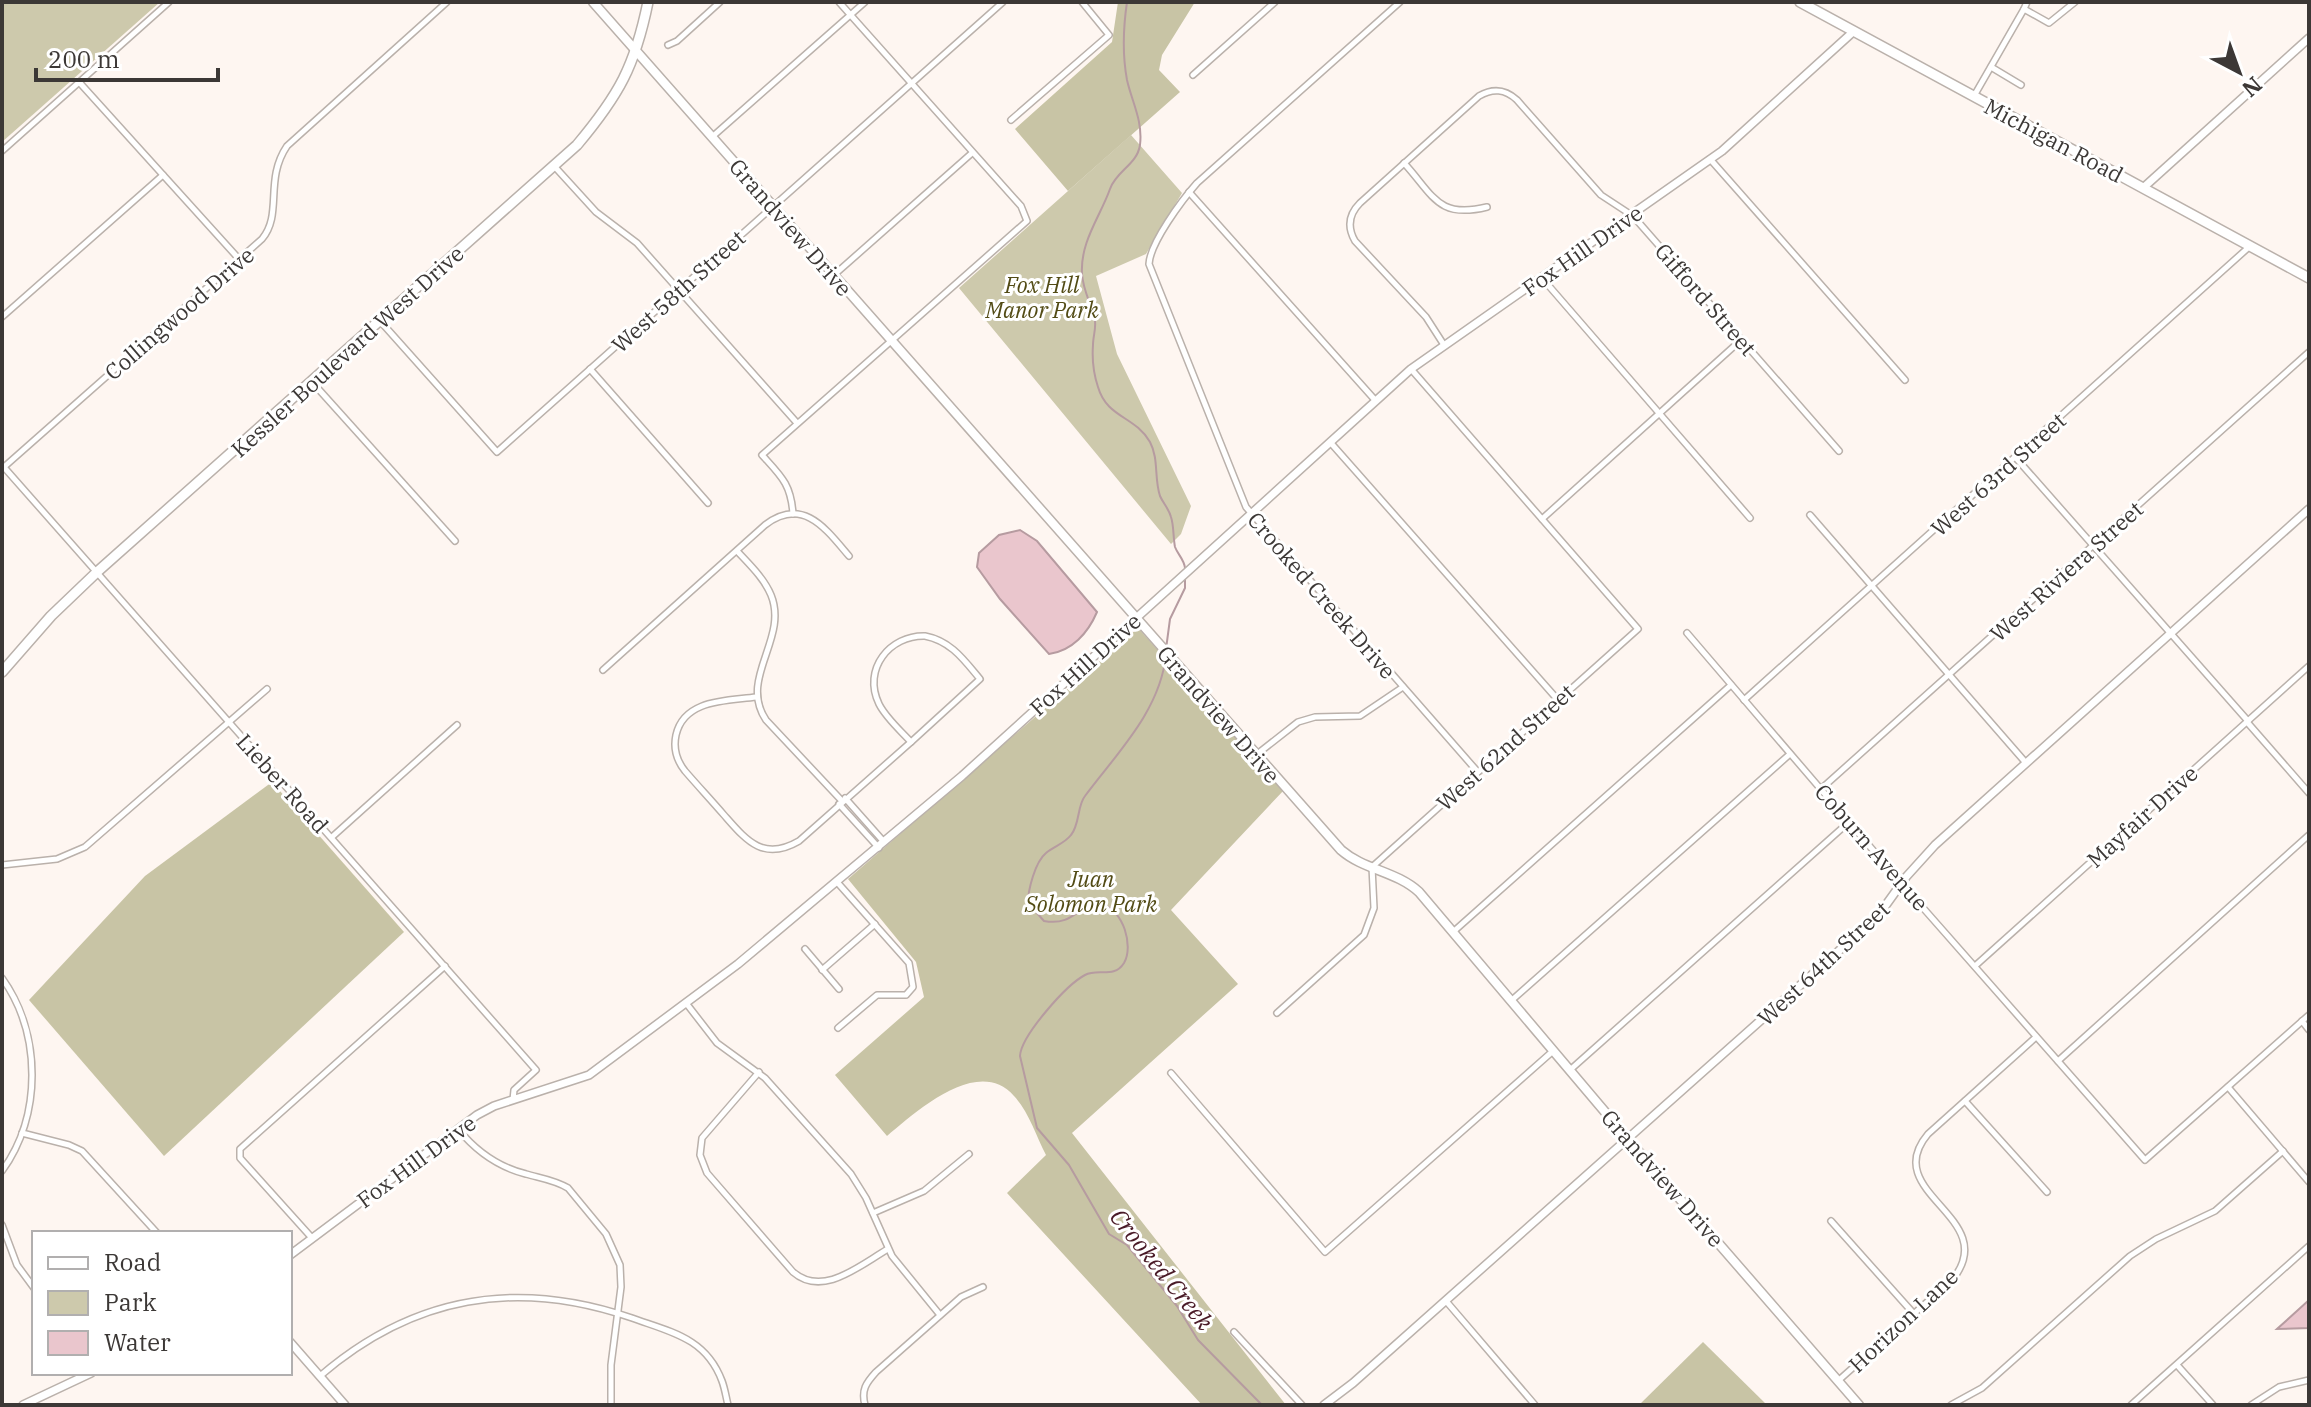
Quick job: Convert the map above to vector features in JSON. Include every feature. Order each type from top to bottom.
[{"type":"main road","name":"Grandview Drive","points":[[593,2],[1341,850],[1355,860],[1412,885],[1859,1405]]},
{"type":"main road","name":"Kessler Boulevard West Drive","points":[[2,672],[46,622],[97,572],[577,145],[607,108],[637,51],[648,2]]},
{"type":"main road","name":"Michigan Road","points":[[1800,2],[2309,278]]},
{"type":"street","points":[[2,151],[169,2]]},
{"type":"street","name":"Collingwood Drive","points":[[3,466],[269,230],[273,216],[274,176],[287,146],[447,2]]},
{"type":"street","points":[[668,45],[677,41],[720,2]]},
{"type":"street","points":[[793,514],[787,484],[762,455],[1027,221],[1021,206],[839,2]]},
{"type":"street","points":[[712,137],[865,2]]},
{"type":"street","name":"West 58th Street","points":[[381,322],[497,452],[1003,2]]},
{"type":"street","points":[[1011,120],[1109,35],[1082,2]]},
{"type":"street","points":[[1193,75],[1275,2]]},
{"type":"street","points":[[1375,400],[1189,192],[1400,2]]},
{"type":"street","points":[[1974,96],[2027,2]]},
{"type":"street","points":[[2024,9],[2050,23],[2075,2]]},
{"type":"street","name":"Fox Hill Drive","points":[[292,1253],[477,1115],[589,1075],[768,940],[882,845],[1411,369],[1710,159],[1758,120],[1854,31]]},
{"type":"street","points":[[2143,188],[2309,38]]},
{"type":"street","points":[[1991,67],[2021,85]]},
{"type":"street","points":[[79,82],[239,259]]},
{"type":"street","name":"Gifford Street","points":[[1404,163],[1479,96],[1498,90],[1509,93],[1601,195],[1633,216],[1839,451]]},
{"type":"street","points":[[834,275],[972,153]]},
{"type":"street","points":[[1710,159],[1905,380]]},
{"type":"street","points":[[1444,345],[1426,317],[1355,241],[1350,222],[1356,207],[1404,163],[1446,208],[1463,212],[1487,207]]},
{"type":"street","points":[[555,167],[596,212],[634,239],[797,423]]},
{"type":"street","points":[[2,317],[163,175]]},
{"type":"street","name":"Crooked Creek Drive","points":[[1189,192],[1151,253],[1149,263],[1242,500],[1477,771]]},
{"type":"street","name":"West 63rd Street","points":[[1744,700],[2250,246]]},
{"type":"street","points":[[1542,278],[1750,518]]},
{"type":"street","points":[[1411,369],[1542,519],[1741,340]]},
{"type":"street","name":"West Riviera Street","points":[[1821,789],[2309,352]]},
{"type":"street","points":[[590,369],[708,503]]},
{"type":"street","points":[[313,383],[455,541]]},
{"type":"street","points":[[1330,442],[1558,700]]},
{"type":"street","points":[[2016,458],[2309,793]]},
{"type":"street","name":"Lieber Road","points":[[3,466],[536,1070],[514,1090],[513,1100]]},
{"type":"street","name":"West 64th Street","points":[[1324,1405],[1446,1301],[1878,916],[1935,845],[2309,509]]},
{"type":"street","points":[[603,670],[768,522],[778,517],[793,514],[816,521],[849,556]]},
{"type":"street","points":[[1810,515],[2026,763]]},
{"type":"street","name":"West 62nd Street","points":[[1372,867],[1638,629],[1542,519]]},
{"type":"street","points":[[737,551],[767,586],[775,612],[773,637],[757,680],[756,697],[766,720],[882,845]]},
{"type":"street","name":"Coburn Avenue","points":[[1687,633],[2145,1160],[2228,1087]]},
{"type":"street","points":[[756,697],[705,704],[687,716],[679,727],[675,743],[682,767],[744,837],[766,849],[781,849],[796,843],[911,742],[980,679],[951,647],[928,636],[906,638],[894,644],[880,659],[875,675],[874,689],[880,706],[911,742]]},
{"type":"street","name":"Mayfair Drive","points":[[1975,966],[2309,666]]},
{"type":"street","points":[[1453,932],[1731,685]]},
{"type":"street","points":[[1256,756],[1298,722],[1315,717],[1360,716],[1403,687]]},
{"type":"street","points":[[2,865],[46,862],[85,847],[267,689]]},
{"type":"street","points":[[332,837],[457,725]]},
{"type":"street","points":[[1512,1000],[1790,754]]},
{"type":"street","points":[[1570,1070],[1849,822]]},
{"type":"street","points":[[2058,1061],[2309,835]]},
{"type":"street","points":[[1277,1013],[1364,935],[1374,908],[1372,867]]},
{"type":"street","points":[[837,882],[910,965],[912,990],[906,995],[877,995],[838,1028]]},
{"type":"street","points":[[822,970],[875,924]]},
{"type":"street","points":[[805,949],[839,989]]},
{"type":"street","points":[[312,1238],[240,1158],[240,1148],[445,966]]},
{"type":"street","points":[[2,978],[20,1011],[31,1055],[32,1090],[15,1152],[2,1171]]},
{"type":"street","points":[[686,1003],[719,1045],[759,1072],[851,1174],[900,1269],[940,1315]]},
{"type":"street","points":[[2309,1015],[2228,1087],[2309,1182]]},
{"type":"street","points":[[2302,1021],[2309,1030]]},
{"type":"street","name":"Horizon Lane","points":[[1838,1381],[1953,1279],[1963,1259],[1965,1245],[1959,1227],[1923,1186],[1916,1162],[1924,1138],[2036,1037]]},
{"type":"street","points":[[1171,1073],[1325,1252],[1553,1051]]},
{"type":"street","points":[[759,1072],[702,1138],[700,1155],[707,1173],[793,1272],[805,1280],[830,1281],[888,1249]]},
{"type":"street","points":[[1965,1101],[2047,1192]]},
{"type":"street","points":[[458,1129],[475,1147],[500,1164],[558,1183],[575,1194],[606,1234],[618,1256],[621,1276],[610,1371],[611,1405]]},
{"type":"street","points":[[22,1133],[82,1151],[155,1231]]},
{"type":"street","points":[[1951,1405],[1982,1388],[2130,1256],[2156,1239],[2215,1211],[2283,1151]]},
{"type":"street","points":[[873,1213],[931,1187],[969,1154]]},
{"type":"street","points":[[1831,1221],[1914,1314]]},
{"type":"street","points":[[2,1225],[17,1265],[32,1285]]},
{"type":"street","points":[[2131,1405],[2309,1246]]},
{"type":"street","points":[[865,1405],[862,1395],[865,1383],[961,1297],[983,1287]]},
{"type":"street","points":[[320,1376],[353,1349],[391,1326],[427,1311],[469,1301],[534,1297],[568,1300],[618,1313],[687,1337],[719,1373],[728,1405]]},
{"type":"street","points":[[1446,1301],[1535,1405]]},
{"type":"street","points":[[1234,1332],[1302,1405]]},
{"type":"street","points":[[292,1344],[345,1405]]},
{"type":"street","points":[[2177,1365],[2213,1405]]},
{"type":"street","points":[[23,1405],[87,1375]]},
{"type":"street","points":[[2251,1405],[2279,1387],[2309,1380]]},
{"type":"green space","points":[[2,2],[160,2],[2,142]]},
{"type":"green space","points":[[1118,2],[1195,2],[1162,55],[1159,70],[1180,92],[1068,191],[1015,129],[1112,42]]},
{"type":"green space","name":"Fox Hill Manor Park","points":[[1131,135],[1182,193],[1146,254],[1096,276],[1117,354],[1191,506],[1181,534],[1171,544],[959,288]]},
{"type":"green space","name":"Juan Solomon Park","points":[[1138,628],[1284,790],[1171,910],[1238,984],[1072,1133],[1286,1405],[1202,1405],[1007,1193],[1046,1155],[1024,1109],[1014,1096],[999,1085],[983,1082],[966,1084],[948,1092],[930,1102],[887,1136],[835,1075],[924,997],[916,962],[848,879]]},
{"type":"green space","points":[[272,782],[404,932],[164,1156],[29,1000],[145,876]]},
{"type":"green space","points":[[1703,1342],[1767,1405],[1639,1405]]},
{"type":"water","points":[[1020,530],[1037,541],[1097,612],[1078,640],[1057,652],[1049,654],[1000,599],[977,567],[979,553],[999,535]]},
{"type":"water","points":[[2309,1300],[2309,1328],[2277,1329]]},
{"type":"waterway","name":"Crooked Creek","points":[[1127,2],[1124,60],[1139,120],[1140,145],[1135,158],[1113,183],[1084,251],[1082,274],[1095,321],[1093,355],[1098,387],[1108,405],[1144,433],[1150,442],[1155,455],[1160,496],[1170,514],[1175,547],[1185,568]]},
{"type":"waterway","name":"Crooked Creek","points":[[1166,649],[1170,619],[1185,588],[1185,578]]},
{"type":"waterway","name":"Crooked Creek","points":[[1166,655],[1162,675],[1146,713],[1082,800],[1071,835],[1042,857],[1028,897],[1028,903],[1044,921],[1064,920],[1090,904],[1110,908],[1125,930],[1127,956],[1116,971],[1090,973],[1067,989],[1036,1024],[1020,1056],[1037,1128],[1069,1165],[1109,1234],[1127,1245],[1177,1306],[1198,1340],[1262,1405]]}]
